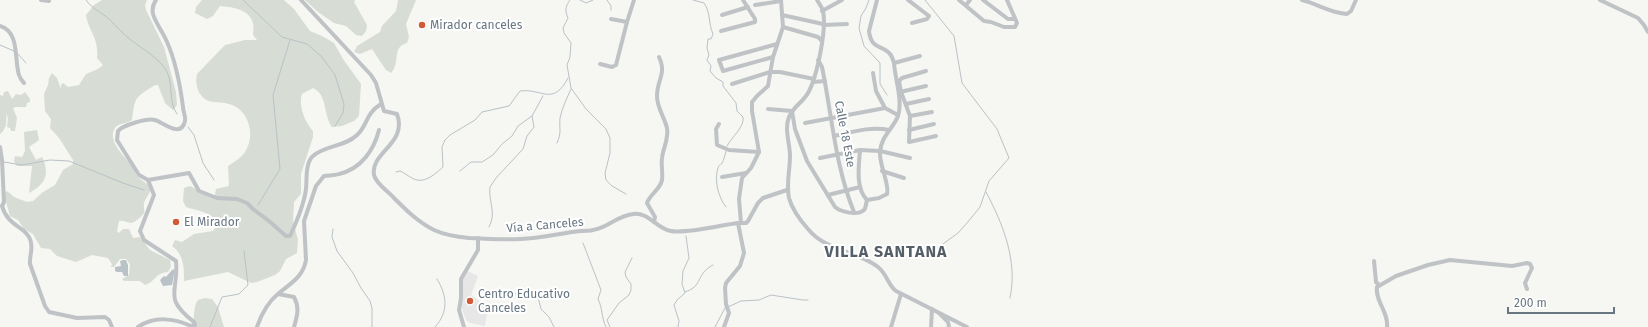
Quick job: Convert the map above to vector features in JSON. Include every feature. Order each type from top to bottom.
[{"type":"street","points":[[41,0],[49,1]]},
{"type":"street","points":[[156,0],[153,5],[153,13],[167,41],[174,60],[182,91],[185,119],[183,126],[174,130],[158,121],[149,120],[124,126],[118,131],[116,137],[121,148],[139,175],[148,180],[189,173],[199,191],[217,198],[237,199],[247,203],[286,236],[290,236],[298,219],[306,191],[308,164],[310,159],[317,153],[348,142],[357,136],[372,109],[381,104],[376,83],[371,75],[301,0]]},
{"type":"street","points":[[600,64],[612,67],[616,64],[634,0]]},
{"type":"street","points":[[721,31],[756,22],[743,0]]},
{"type":"street","points":[[818,0],[822,11],[823,24],[822,40],[814,81],[807,95],[792,111],[788,118],[787,128],[790,155],[787,190],[793,207],[816,238],[834,248],[862,258],[879,268],[885,274],[892,287],[902,294],[967,327]]},
{"type":"street","points":[[822,11],[842,0]]},
{"type":"street","points":[[867,200],[879,198],[887,194],[887,185],[880,164],[880,151],[882,140],[898,115],[900,107],[899,92],[891,54],[876,45],[869,35],[877,0]]},
{"type":"street","points":[[908,0],[929,16],[927,19],[912,24]]},
{"type":"street","points":[[959,0],[984,21],[1011,28],[1017,25],[1007,0]]},
{"type":"street","points":[[966,5],[970,0]]},
{"type":"street","points":[[983,0],[1008,19],[1015,19]]},
{"type":"street","points":[[1302,0],[1317,4],[1330,12],[1347,14],[1351,11],[1356,0]]},
{"type":"street","points":[[1600,0],[1638,18],[1648,32]]},
{"type":"street","points":[[724,327],[729,314],[726,304],[726,283],[740,266],[744,253],[739,223],[740,187],[742,178],[751,168],[759,152],[752,111],[752,102],[768,86],[773,58],[783,27],[781,1],[755,5]]},
{"type":"street","points":[[722,15],[748,7]]},
{"type":"street","points":[[782,15],[823,24],[847,24]]},
{"type":"street","points":[[611,19],[627,22]]},
{"type":"street","points":[[0,26],[5,27],[13,38],[19,76],[24,83]]},
{"type":"street","points":[[783,27],[818,37],[822,40]]},
{"type":"street","points":[[773,58],[723,70],[720,60],[777,44]]},
{"type":"street","points":[[894,63],[920,56]]},
{"type":"street","points":[[654,222],[655,217],[647,203],[648,199],[658,189],[662,182],[662,159],[668,138],[667,128],[658,105],[657,94],[663,66],[659,57]]},
{"type":"street","name":"Calle 18 Este","points":[[818,60],[822,66],[825,80],[845,191],[854,212]]},
{"type":"street","points":[[926,71],[900,79],[899,92],[906,104],[910,116],[909,141],[911,142],[936,136]]},
{"type":"street","points":[[732,84],[770,72],[780,72],[814,81],[825,80]]},
{"type":"street","points":[[873,73],[876,91],[885,108],[898,115]]},
{"type":"street","points":[[899,92],[926,86]]},
{"type":"street","points":[[906,104],[929,99]]},
{"type":"street","name":"Vía a Canceles","points":[[381,104],[384,110],[396,114],[400,122],[399,130],[395,138],[378,159],[374,176],[378,183],[405,209],[422,223],[435,230],[458,237],[521,239],[591,231],[600,229],[623,216],[634,214],[646,216],[666,230],[677,232],[739,223]]},
{"type":"street","points":[[805,123],[885,108]]},
{"type":"street","points":[[768,109],[792,111]]},
{"type":"street","points":[[792,111],[795,129],[807,161],[835,208],[839,211],[863,211],[867,200],[860,187],[858,169],[860,150]]},
{"type":"street","points":[[910,116],[932,112]]},
{"type":"street","points":[[719,124],[716,129],[717,145],[728,150],[759,152]]},
{"type":"street","points":[[909,130],[934,124]]},
{"type":"street","points":[[834,136],[870,129],[880,128],[889,130]]},
{"type":"street","points":[[257,327],[267,307],[278,294],[295,281],[305,266],[304,221],[311,197],[320,179],[328,175],[341,174],[359,165],[370,152],[376,141],[379,130]]},
{"type":"street","points":[[0,147],[4,202],[2,206],[3,211],[14,225],[26,232],[30,240],[32,247],[30,264],[46,308],[52,313],[77,318],[105,317],[109,320],[112,327]]},
{"type":"street","points":[[820,158],[860,150],[880,151],[910,158]]},
{"type":"street","points":[[882,171],[904,178]]},
{"type":"street","points":[[722,177],[746,173]]},
{"type":"street","points":[[138,327],[162,319],[174,320],[191,326],[195,325],[194,322],[179,308],[175,301],[174,290],[176,262],[144,240],[140,231],[154,195],[148,180]]},
{"type":"street","points":[[828,195],[860,187]]},
{"type":"street","points":[[739,223],[746,223],[748,221],[758,203],[763,198],[787,190]]},
{"type":"street","points":[[298,219],[304,221]]},
{"type":"street","points":[[464,327],[459,310],[461,298],[460,279],[478,250],[478,238]]},
{"type":"street","points":[[1386,327],[1388,320],[1376,291],[1377,287],[1396,276],[1428,265],[1450,260],[1512,266],[1527,263],[1530,264],[1532,268],[1525,283],[1527,289]]},
{"type":"street","points":[[1374,261],[1376,282],[1379,285]]},
{"type":"street","points":[[278,294],[294,297],[297,303],[298,311],[294,327]]},
{"type":"street","points":[[891,327],[902,294]]},
{"type":"street","points":[[931,327],[932,309]]},
{"type":"street","points":[[939,312],[948,322],[949,327]]},
{"type":"shaded area","points":[[102,0],[147,0],[145,5],[146,10],[164,47],[176,92],[177,105],[173,110],[165,103],[158,85],[148,89],[137,98],[132,120],[116,126],[113,133],[113,139],[118,150],[134,169],[137,176],[151,188],[144,203],[143,214],[131,223],[119,221],[117,231],[119,233],[123,229],[129,229],[133,238],[140,237],[150,250],[170,260],[171,266],[168,272],[160,274],[149,284],[145,285],[140,281],[124,281],[122,279],[129,275],[130,264],[126,259],[120,259],[114,267],[111,267],[112,264],[108,258],[92,255],[76,262],[57,256],[50,249],[41,248],[33,234],[24,229],[18,220],[10,216],[4,194],[7,191],[14,197],[27,202],[33,201],[43,192],[55,185],[63,170],[73,164],[73,160],[59,138],[50,128],[51,119],[45,111],[44,94],[52,73],[57,78],[61,89],[61,85],[63,83],[68,87],[79,85],[86,74],[103,65],[97,58],[97,45],[86,15],[94,5]]},
{"type":"shaded area","points":[[202,0],[284,0],[294,9],[310,31],[334,43],[343,59],[361,84],[359,116],[354,121],[342,126],[332,127],[327,117],[323,100],[318,91],[313,88],[302,94],[302,108],[305,119],[313,131],[313,137],[301,174],[301,194],[294,202],[293,221],[298,240],[297,253],[286,259],[280,271],[275,275],[257,282],[251,283],[228,272],[184,281],[181,257],[172,246],[175,240],[182,242],[194,234],[213,231],[217,225],[213,217],[186,207],[183,201],[184,188],[190,186],[208,195],[215,195],[216,189],[229,186],[228,166],[245,152],[250,138],[249,124],[241,111],[229,104],[211,101],[202,97],[198,91],[196,81],[197,74],[225,45],[245,40],[257,40],[253,35],[253,23],[251,18],[244,12],[235,8],[220,6],[213,16],[207,19],[195,13],[196,7]]},
{"type":"shaded area","points":[[305,0],[355,0],[354,2],[367,25],[366,31],[362,36],[356,35],[346,26],[334,23],[318,12]]},
{"type":"shaded area","points":[[398,0],[416,0],[406,24],[409,37],[407,43],[399,48],[394,69],[391,73],[386,70],[372,49],[360,54],[354,52],[357,46],[380,32],[382,26],[396,11]]},
{"type":"shaded area","points":[[8,91],[12,99],[16,94],[21,95],[25,92],[30,99],[30,102],[27,103],[26,107],[13,108],[17,118],[15,131],[11,131],[10,128],[7,127],[8,119],[6,112],[5,127],[0,134],[0,95],[3,96],[4,92]]},
{"type":"shaded area","points":[[37,130],[39,140],[29,147],[36,160],[42,157],[46,173],[43,182],[35,190],[29,193],[32,166],[17,166],[14,161],[15,156],[22,157],[25,151],[24,132]]},
{"type":"shaded area","points":[[126,260],[128,265],[128,276],[124,276],[122,272],[115,271],[115,267],[121,266],[120,261]]},
{"type":"shaded area","points":[[175,269],[172,285],[163,286],[160,280]]},
{"type":"shaded area","name":"Centro Educativo Canceles","points":[[465,270],[478,276],[471,295],[488,307],[485,326],[470,323],[466,320],[460,304],[460,285]]},
{"type":"shaded area","points":[[205,298],[212,299],[218,307],[224,327],[191,327],[196,303],[198,300]]},
{"type":"waterway","points":[[86,0],[109,19],[122,33],[153,56],[164,67],[169,78],[172,103],[177,114]]},
{"type":"waterway","points":[[243,0],[282,37],[307,44],[322,57],[335,75],[344,104],[343,113],[335,126]]},
{"type":"waterway","points":[[570,0],[566,9],[568,18],[563,28],[564,33],[571,43],[570,57],[567,65],[571,88],[586,109],[606,129],[610,138],[610,153],[605,173],[606,180],[612,186],[626,194]]},
{"type":"waterway","points":[[580,0],[586,3],[593,0]]},
{"type":"waterway","points":[[607,0],[611,6],[611,10]]},
{"type":"waterway","points":[[693,0],[704,3],[709,14],[710,26],[713,34],[711,39],[708,39],[707,48],[709,55],[707,60],[711,66],[710,71],[716,78],[723,82],[723,86],[736,103],[737,111],[743,117],[740,128],[727,146]]},
{"type":"waterway","points":[[869,0],[861,16],[859,28],[864,46],[880,63],[880,84],[887,95]]},
{"type":"waterway","points":[[925,0],[954,36],[962,83],[997,129],[1009,158],[989,181],[980,207],[967,223],[958,233],[925,257]]},
{"type":"waterway","points":[[258,205],[280,169],[273,95],[290,40]]},
{"type":"waterway","points":[[0,45],[14,51]]},
{"type":"waterway","points":[[18,54],[26,63]]},
{"type":"waterway","points":[[396,172],[400,171],[418,180],[430,177],[443,167],[442,147],[445,140],[450,135],[475,120],[482,112],[509,106],[520,91],[552,94],[563,87],[568,78]]},
{"type":"waterway","points":[[557,143],[560,133],[561,114],[571,89]]},
{"type":"waterway","points":[[460,171],[471,162],[482,162],[493,155],[502,144],[512,136],[518,126],[532,116],[543,96]]},
{"type":"waterway","points":[[489,227],[492,217],[490,187],[496,178],[523,149],[527,136],[534,127],[532,116]]},
{"type":"waterway","points":[[188,127],[194,135],[203,163],[214,180]]},
{"type":"waterway","points":[[726,151],[723,162],[718,168],[716,178],[719,193],[726,207]]},
{"type":"waterway","points":[[4,162],[22,165],[50,160],[69,161],[144,190]]},
{"type":"waterway","points":[[986,192],[998,217],[1007,243],[1012,270],[1010,298]]},
{"type":"waterway","points":[[333,229],[332,237],[337,251],[353,273],[370,301],[372,308],[372,327]]},
{"type":"waterway","points":[[678,327],[679,321],[674,305],[685,293],[682,284],[683,271],[689,258],[686,236]]},
{"type":"waterway","points":[[583,243],[601,290],[598,299],[606,327]]},
{"type":"waterway","points":[[210,327],[222,297],[239,294],[248,285],[244,251]]},
{"type":"waterway","points":[[610,327],[607,320],[619,303],[629,295],[631,290],[631,284],[626,277],[625,272],[632,258]]},
{"type":"waterway","points":[[685,292],[695,287],[707,268],[713,265]]},
{"type":"waterway","points":[[435,327],[443,315],[445,303],[443,291],[437,279]]},
{"type":"waterway","points":[[487,294],[497,296],[523,293],[538,297],[541,309],[549,317],[554,327]]},
{"type":"waterway","points":[[728,307],[741,301],[759,300],[771,295],[808,300]]},
{"type":"waterway","points":[[715,327],[725,308]]},
{"type":"place","name":"Mirador canceles","points":[[422,25]]},
{"type":"place","name":"El Mirador","points":[[176,222]]},
{"type":"place","name":"Centro Educativo Canceles","points":[[470,301]]},
{"type":"district","name":"VILLA SANTANA","points":[[886,251]]}]
